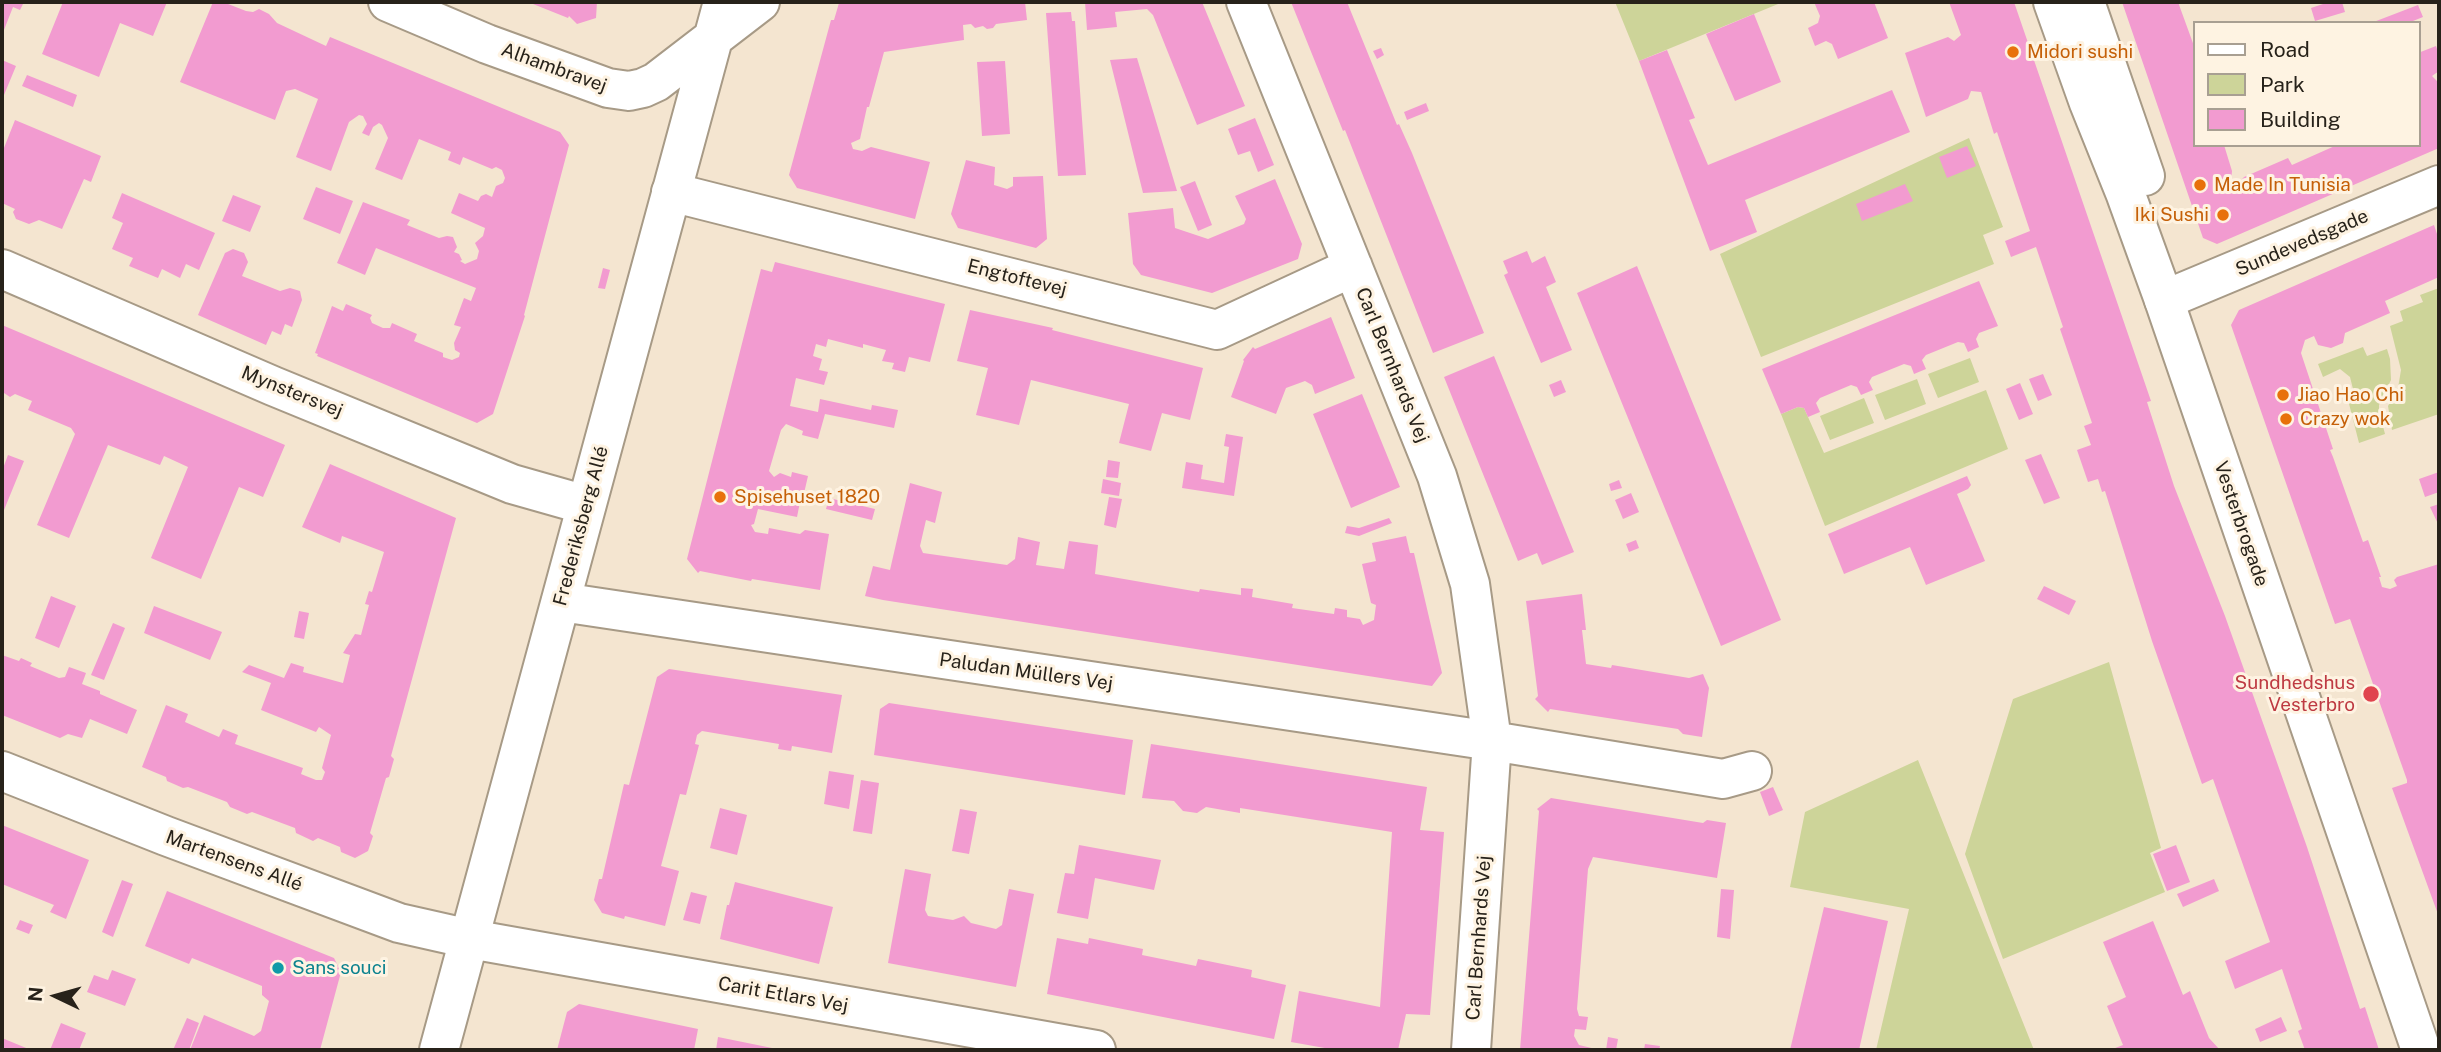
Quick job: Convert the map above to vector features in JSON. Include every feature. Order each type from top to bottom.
[{"type":"street","name":"Alhambravej","points":[[388,2],[486,44],[615,90],[629,91],[656,82],[760,2]]},
{"type":"street","name":"Frederiksberg Allé","points":[[439,1050],[723,2]]},
{"type":"street","name":"Carl Bernhards Vej","points":[[1246,2],[1437,476],[1470,584],[1492,741],[1472,1050]]},
{"type":"street","name":"Vesterbrogade","points":[[2053,2],[2085,93],[2126,195],[2174,297],[2439,1021]]},
{"type":"street","name":"Vesterbrogade","points":[[2085,2],[2174,297],[2421,1050]]},
{"type":"street","name":"Sundevedsgade","points":[[2174,297],[2439,185]]},
{"type":"street","name":"Engtoftevej","points":[[671,192],[1217,330],[1353,267]]},
{"type":"street","name":"Mynstersvej","points":[[2,269],[273,386],[512,484],[586,505]]},
{"type":"street","name":"Paludan Müllers Vej","points":[[561,602],[1492,741]]},
{"type":"street","points":[[1492,741],[1723,779],[1752,771]]},
{"type":"street","name":"Martensens Allé","points":[[2,771],[399,923],[470,939]]},
{"type":"street","name":"Carit Etlars Vej","points":[[470,939],[1096,1050]]},
{"type":"green space","points":[[1615,2],[1783,2],[1639,61]]},
{"type":"green space","points":[[1969,138],[2003,227],[1983,235],[1994,264],[1761,357],[1720,254]]},
{"type":"green space","points":[[2439,288],[2439,414],[2392,430],[2388,406],[2398,388],[2401,370],[2390,326],[2403,321],[2400,311],[2423,302],[2420,295]]},
{"type":"green space","points":[[2363,347],[2367,356],[2387,349],[2391,380],[2379,405],[2385,434],[2359,443],[2346,392],[2353,389],[2350,377],[2340,369],[2323,377],[2318,364]]},
{"type":"green space","points":[[1970,358],[1979,382],[1938,398],[1928,374]]},
{"type":"green space","points":[[1917,379],[1926,404],[1885,420],[1875,395]]},
{"type":"green space","points":[[1986,390],[2008,449],[1825,526],[1781,414],[1798,407],[1804,408],[1824,453]]},
{"type":"green space","points":[[1864,398],[1874,423],[1830,440],[1820,416]]},
{"type":"green space","points":[[2109,662],[2161,848],[2150,853],[2165,892],[2003,959],[1965,854],[2013,699]]},
{"type":"green space","points":[[1918,760],[2034,1050],[1876,1050],[1909,909],[1790,887],[1805,812]]},
{"type":"building","points":[[2,2],[24,2],[20,10],[13,7],[2,35]]},
{"type":"building","points":[[63,2],[167,2],[153,36],[120,23],[99,77],[42,54]]},
{"type":"building","points":[[213,2],[223,2],[246,11],[259,9],[269,14],[277,23],[326,46],[330,37],[560,132],[569,145],[525,316],[493,414],[477,423],[315,353],[332,306],[343,311],[346,304],[372,315],[372,323],[383,328],[390,328],[392,323],[417,334],[414,341],[443,353],[443,357],[452,360],[459,357],[460,353],[455,350],[454,343],[461,327],[454,325],[464,298],[471,301],[476,288],[376,248],[365,275],[337,263],[363,202],[410,220],[407,225],[439,238],[453,237],[457,247],[454,252],[459,254],[462,260],[460,261],[465,264],[477,259],[479,251],[475,243],[483,236],[485,228],[451,213],[459,193],[478,201],[486,194],[492,197],[496,186],[503,183],[505,178],[502,170],[496,167],[492,169],[463,157],[460,165],[448,160],[451,152],[419,139],[402,180],[375,169],[388,138],[379,123],[373,127],[369,136],[362,133],[367,124],[363,116],[359,115],[349,122],[331,171],[296,157],[318,99],[295,89],[286,91],[275,120],[180,82]]},
{"type":"building","points":[[528,2],[597,2],[596,18],[577,24],[569,16],[568,18]]},
{"type":"building","points":[[1025,2],[1027,20],[996,24],[987,29],[983,26],[975,28],[971,24],[963,25],[964,40],[884,52],[860,139],[851,143],[853,149],[862,151],[871,147],[930,162],[915,219],[797,188],[789,175],[831,20],[834,20],[839,3]]},
{"type":"building","points":[[1085,2],[1202,2],[1245,106],[1197,125],[1153,15],[1147,9],[1115,12],[1117,27],[1087,30]]},
{"type":"building","points":[[1291,2],[1347,2],[1397,125],[1399,124],[1412,153],[1484,333],[1433,353]]},
{"type":"building","points":[[1814,2],[1874,2],[1888,38],[1838,59],[1832,44],[1826,41],[1815,46],[1808,28],[1818,23],[1820,16]]},
{"type":"building","points":[[1949,2],[2014,2],[2151,401],[2147,402],[2174,486],[2225,616],[2307,847],[2360,1009],[2365,1007],[2379,1050],[2305,1050],[2298,1031],[2302,1029],[2282,969],[2235,989],[2225,961],[2270,942],[2213,779],[2202,784],[2152,641],[2105,491],[2102,492],[2098,479],[2088,482],[2077,450],[2091,445],[2084,426],[2092,423],[2036,247],[2011,257],[2005,241],[2030,231],[1997,132],[1994,134],[1981,92],[1971,91],[1968,99],[1926,117],[1905,53],[1948,37],[1954,41],[1961,35]]},
{"type":"building","points":[[2122,2],[2178,2],[2192,40],[2192,147],[2225,147],[2232,171],[2231,182],[2237,185],[2244,177],[2288,158],[2292,165],[2332,147],[2420,147],[2420,52],[2436,46],[2439,71],[2432,76],[2439,83],[2439,148],[2217,244],[2203,238]]},
{"type":"building","points":[[2329,2],[2342,2],[2345,12],[2315,21],[2311,8]]},
{"type":"building","points":[[2418,5],[2423,17],[2413,21],[2376,21]]},
{"type":"building","points":[[1071,12],[1072,21],[1075,21],[1086,175],[1058,176],[1046,13]]},
{"type":"building","points":[[1754,14],[1781,82],[1735,101],[1706,34]]},
{"type":"building","points":[[1381,48],[1384,55],[1377,59],[1373,51]]},
{"type":"building","points":[[1667,50],[1695,118],[1689,120],[1708,165],[1892,90],[1910,132],[1745,200],[1757,232],[1710,251],[1639,61]]},
{"type":"building","points":[[1137,58],[1177,191],[1143,193],[1110,60]]},
{"type":"building","points":[[2,60],[16,66],[4,95],[2,94]]},
{"type":"building","points":[[1005,61],[1010,134],[982,136],[977,62]]},
{"type":"building","points":[[27,75],[77,95],[73,107],[22,86]]},
{"type":"building","points":[[1426,103],[1429,111],[1407,120],[1404,112]]},
{"type":"building","points":[[1255,118],[1274,165],[1258,172],[1250,151],[1238,155],[1228,129]]},
{"type":"building","points":[[15,120],[101,156],[91,182],[84,179],[62,229],[39,220],[29,224],[16,219],[13,212],[15,209],[2,203],[2,153]]},
{"type":"building","points":[[1967,146],[1976,166],[1947,178],[1939,157]]},
{"type":"building","points":[[966,160],[995,167],[994,185],[1007,189],[1013,186],[1013,177],[1043,176],[1047,239],[1036,248],[958,228],[951,214]]},
{"type":"building","points":[[1275,179],[1302,244],[1298,259],[1212,293],[1141,275],[1133,264],[1128,213],[1173,208],[1175,228],[1208,239],[1244,224],[1246,219],[1235,196]]},
{"type":"building","points":[[1195,181],[1212,225],[1198,231],[1180,187]]},
{"type":"building","points":[[1905,184],[1913,201],[1862,221],[1856,204]]},
{"type":"building","points":[[316,187],[353,201],[340,234],[303,219]]},
{"type":"building","points":[[122,193],[215,233],[199,270],[186,264],[180,278],[162,269],[158,278],[129,266],[133,258],[112,249],[123,223],[112,218]]},
{"type":"building","points":[[233,195],[261,206],[250,232],[222,221]]},
{"type":"building","points":[[2434,225],[2439,240],[2439,277],[2385,301],[2390,313],[2345,333],[2343,343],[2331,348],[2318,345],[2314,336],[2305,340],[2301,353],[2333,449],[2330,450],[2363,542],[2368,540],[2382,587],[2390,589],[2397,586],[2394,580],[2397,577],[2439,564],[2439,917],[2392,788],[2407,783],[2407,780],[2350,619],[2335,624],[2231,325],[2239,310]]},
{"type":"building","points":[[233,249],[244,253],[248,262],[242,276],[280,291],[290,288],[300,291],[302,300],[292,327],[285,324],[281,335],[272,331],[266,345],[198,315],[225,253]]},
{"type":"building","points":[[1527,251],[1532,263],[1545,256],[1556,282],[1546,287],[1572,350],[1541,363],[1504,275],[1508,273],[1503,261]]},
{"type":"building","points":[[775,262],[945,304],[930,362],[909,357],[905,372],[892,369],[894,363],[882,361],[886,350],[863,344],[863,348],[828,339],[826,347],[816,344],[813,356],[822,359],[819,370],[828,372],[824,385],[796,378],[790,406],[818,412],[820,399],[871,410],[872,405],[898,410],[894,428],[825,414],[818,439],[802,435],[803,431],[786,424],[781,430],[769,471],[774,477],[780,473],[791,477],[792,472],[808,476],[802,502],[797,517],[758,509],[754,524],[751,525],[755,532],[768,534],[769,528],[800,534],[805,530],[829,534],[820,590],[700,571],[698,573],[687,559],[761,269],[772,272]]},
{"type":"building","points":[[1637,266],[1781,620],[1721,646],[1577,293]]},
{"type":"building","points":[[603,268],[610,270],[605,289],[598,288]]},
{"type":"building","points":[[1979,281],[1998,326],[1979,333],[1976,339],[1979,347],[1968,352],[1964,343],[1958,342],[1926,355],[1922,360],[1926,369],[1914,374],[1911,366],[1904,364],[1872,377],[1869,382],[1873,390],[1861,395],[1857,387],[1851,385],[1820,398],[1816,403],[1820,412],[1808,417],[1804,408],[1798,407],[1781,414],[1762,369]]},
{"type":"building","points":[[970,310],[1053,328],[1052,330],[1203,368],[1190,420],[1162,413],[1151,451],[1119,443],[1129,404],[1031,380],[1019,425],[976,415],[988,368],[957,361]]},
{"type":"building","points":[[1331,317],[1355,378],[1315,394],[1312,385],[1305,381],[1286,388],[1276,414],[1231,397],[1243,360],[1253,347],[1255,349]]},
{"type":"building","points":[[2,325],[285,445],[263,497],[239,487],[201,579],[151,558],[188,467],[164,456],[160,465],[108,445],[69,538],[37,525],[75,434],[71,428],[28,410],[32,401],[15,394],[10,397],[4,393]]},
{"type":"building","points":[[1494,356],[1574,552],[1542,565],[1537,553],[1518,561],[1444,377]]},
{"type":"building","points":[[2043,374],[2052,395],[2038,401],[2029,379]]},
{"type":"building","points":[[1561,380],[1566,392],[1554,397],[1549,385]]},
{"type":"building","points":[[2020,383],[2033,414],[2019,420],[2006,389]]},
{"type":"building","points":[[1362,394],[1400,487],[1351,508],[1313,414]]},
{"type":"building","points":[[1226,434],[1243,437],[1234,496],[1182,488],[1186,462],[1203,465],[1201,479],[1224,483],[1229,447],[1224,446]]},
{"type":"building","points":[[2041,454],[2060,498],[2044,504],[2025,460]]},
{"type":"building","points":[[8,455],[24,461],[2,515],[2,471]]},
{"type":"building","points":[[1108,460],[1120,462],[1118,478],[1106,477]]},
{"type":"building","points":[[330,464],[456,518],[391,756],[394,759],[370,833],[373,836],[368,851],[355,858],[341,852],[340,847],[318,838],[313,841],[296,833],[295,828],[252,812],[247,814],[230,807],[227,802],[188,787],[183,788],[142,767],[166,705],[188,714],[185,722],[219,737],[223,729],[238,735],[235,744],[303,768],[301,774],[322,780],[325,772],[322,768],[331,735],[319,727],[316,732],[261,710],[271,683],[242,672],[249,665],[284,678],[291,663],[304,667],[303,672],[343,683],[350,655],[343,653],[355,634],[361,635],[369,605],[365,604],[369,591],[372,592],[384,552],[342,536],[340,543],[302,527]]},
{"type":"building","points":[[2439,472],[2439,492],[2425,497],[2419,479]]},
{"type":"building","points":[[1967,476],[1971,485],[1957,494],[1985,561],[1926,585],[1910,547],[1844,574],[1828,534]]},
{"type":"building","points":[[1103,479],[1121,483],[1119,496],[1101,493]]},
{"type":"building","points":[[1619,480],[1622,488],[1611,491],[1609,484]]},
{"type":"building","points":[[910,483],[942,492],[935,523],[926,520],[920,546],[923,553],[1007,565],[1015,559],[1018,537],[1040,542],[1036,565],[1064,569],[1069,541],[1098,545],[1095,574],[1199,592],[1200,589],[1241,595],[1241,588],[1253,589],[1252,597],[1293,604],[1292,608],[1334,614],[1335,608],[1347,610],[1347,617],[1360,619],[1363,625],[1374,620],[1376,605],[1371,603],[1362,564],[1376,561],[1372,543],[1406,536],[1410,553],[1414,553],[1442,673],[1432,686],[865,596],[873,566],[890,570]]},
{"type":"building","points":[[1631,493],[1639,512],[1623,519],[1615,500]]},
{"type":"building","points":[[1109,497],[1122,499],[1116,528],[1104,525]]},
{"type":"building","points":[[829,498],[875,509],[872,520],[826,509]]},
{"type":"building","points":[[2439,504],[2439,526],[2430,507]]},
{"type":"building","points":[[1389,518],[1392,523],[1359,536],[1345,533],[1347,526],[1359,528]]},
{"type":"building","points":[[1636,540],[1639,548],[1629,552],[1626,544]]},
{"type":"building","points":[[2044,586],[2076,601],[2069,615],[2037,599]]},
{"type":"building","points":[[1582,594],[1586,664],[1611,668],[1612,665],[1689,678],[1703,674],[1709,688],[1702,737],[1683,734],[1678,729],[1550,709],[1548,712],[1535,699],[1538,696],[1526,601]]},
{"type":"building","points":[[51,596],[76,606],[59,648],[35,638]]},
{"type":"building","points":[[154,606],[222,632],[210,660],[144,633]]},
{"type":"building","points":[[299,611],[309,613],[304,639],[294,637]]},
{"type":"building","points":[[113,623],[125,628],[104,680],[91,675]]},
{"type":"building","points":[[2,655],[19,661],[21,658],[32,663],[30,666],[59,678],[65,677],[69,667],[86,673],[82,684],[137,710],[127,734],[90,719],[82,738],[68,734],[60,738],[2,715]]},
{"type":"building","points":[[669,669],[842,695],[832,753],[792,746],[791,751],[778,749],[779,744],[702,731],[697,735],[695,744],[699,745],[686,795],[680,794],[661,866],[679,871],[665,926],[602,913],[594,900],[599,879],[602,879],[624,784],[629,785],[657,677]]},
{"type":"building","points":[[889,703],[1133,740],[1125,795],[874,755],[880,709]]},
{"type":"building","points":[[1151,744],[1427,787],[1420,830],[1444,832],[1430,1015],[1406,1014],[1398,1050],[1336,1050],[1291,1042],[1299,991],[1380,1007],[1392,832],[1240,808],[1240,813],[1206,807],[1197,813],[1183,811],[1174,801],[1142,798]]},
{"type":"building","points":[[829,771],[854,775],[849,809],[824,804]]},
{"type":"building","points":[[861,780],[879,783],[872,834],[853,831]]},
{"type":"building","points":[[1773,787],[1783,810],[1769,816],[1760,792]]},
{"type":"building","points":[[1551,798],[1703,823],[1707,820],[1726,823],[1717,878],[1593,857],[1588,869],[1577,1009],[1579,1016],[1588,1017],[1586,1030],[1575,1029],[1574,1036],[1579,1045],[1600,1050],[1520,1050],[1539,811],[1537,809]]},
{"type":"building","points":[[720,808],[747,815],[737,855],[710,848]]},
{"type":"building","points":[[960,809],[977,812],[969,854],[952,851]]},
{"type":"building","points":[[2,825],[89,860],[66,919],[50,912],[54,905],[2,884]]},
{"type":"building","points":[[1079,845],[1161,860],[1154,890],[1095,878],[1088,919],[1057,913],[1065,873],[1074,874]]},
{"type":"building","points":[[2176,845],[2190,882],[2167,891],[2153,854]]},
{"type":"building","points":[[905,869],[931,874],[925,910],[928,916],[953,920],[964,916],[971,923],[996,929],[1002,925],[1009,889],[1034,894],[1016,987],[888,963]]},
{"type":"building","points":[[2214,879],[2219,891],[2183,907],[2177,894]]},
{"type":"building","points":[[122,880],[133,884],[113,937],[102,932]]},
{"type":"building","points":[[735,882],[833,907],[819,964],[720,939]]},
{"type":"building","points":[[1721,889],[1734,890],[1730,939],[1717,937]]},
{"type":"building","name":"Sans souci","points":[[167,891],[334,958],[341,972],[320,1050],[190,1050],[204,1015],[254,1036],[261,1031],[269,1001],[262,995],[262,986],[192,958],[189,964],[145,946]]},
{"type":"building","points":[[691,892],[707,896],[700,924],[683,920]]},
{"type":"building","points":[[1824,907],[1888,921],[1859,1050],[1790,1050]]},
{"type":"building","points":[[20,920],[33,925],[29,934],[16,929]]},
{"type":"building","points":[[2153,921],[2183,995],[2190,991],[2209,1038],[2220,1050],[2110,1050],[2123,1045],[2107,1006],[2126,997],[2103,942]]},
{"type":"building","points":[[1057,938],[1088,944],[1089,938],[1143,949],[1142,955],[1196,966],[1198,959],[1252,970],[1251,977],[1286,985],[1274,1039],[1047,994]]},
{"type":"building","points":[[112,970],[136,979],[125,1006],[87,992],[94,975],[108,980]]},
{"type":"building","points":[[579,1004],[698,1029],[694,1050],[557,1050],[567,1012]]},
{"type":"building","points":[[2281,1017],[2287,1031],[2260,1042],[2255,1029]]},
{"type":"building","points":[[187,1018],[199,1023],[189,1050],[173,1050]]},
{"type":"building","points":[[61,1023],[86,1033],[79,1050],[50,1050]]},
{"type":"building","points":[[718,1037],[777,1049],[777,1050],[716,1050]]},
{"type":"building","points":[[1608,1037],[1618,1039],[1616,1050],[1606,1050]]},
{"type":"building","points":[[2,1038],[31,1050],[2,1050]]},
{"type":"building","points":[[1645,1044],[1660,1046],[1659,1050],[1644,1050]]},
{"type":"place","name":"Midori sushi","points":[[2013,52]]},
{"type":"place","name":"Made In Tunisia","points":[[2200,185]]},
{"type":"place","name":"Iki Sushi","points":[[2223,215]]},
{"type":"place","name":"Jiao Hao Chi","points":[[2283,395]]},
{"type":"place","name":"Crazy wok","points":[[2286,419]]},
{"type":"place","name":"Spisehuset 1820","points":[[720,497]]},
{"type":"place","name":"Sundhedshus Vesterbro","points":[[2371,694]]},
{"type":"place","name":"Sans souci","points":[[278,968]]}]
